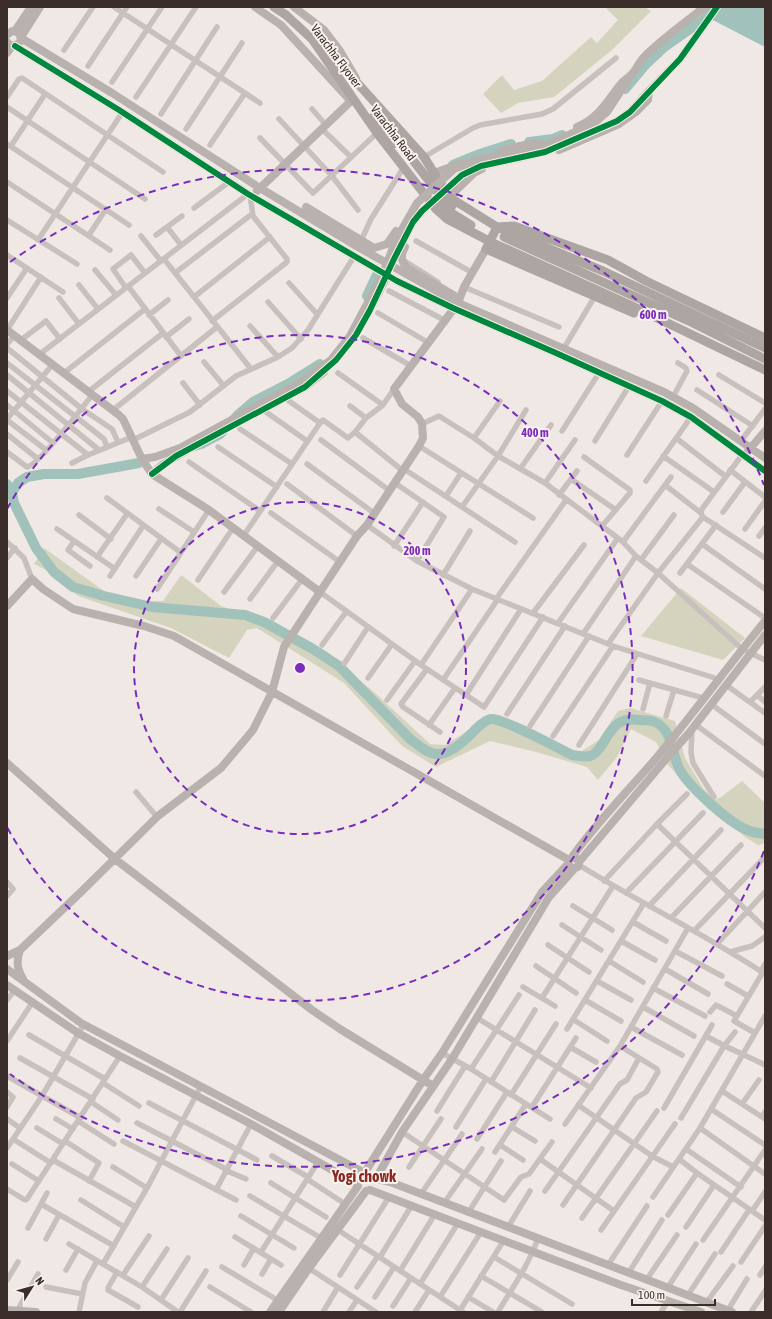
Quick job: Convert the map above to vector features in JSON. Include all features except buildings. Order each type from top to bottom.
[{"type":"main road","name":"Varachha Flyover","points":[[274,7],[314,38],[375,102],[424,157],[449,197]]},
{"type":"main road","name":"Varachha Flyover","points":[[283,7],[303,22],[357,105]]},
{"type":"main road","points":[[375,102],[375,111],[443,199],[492,238],[765,370]]},
{"type":"main road","name":"Varachha Road","points":[[357,105],[436,209],[447,219],[492,238]]},
{"type":"main road","points":[[357,105],[370,113],[442,207],[492,238],[595,296],[651,321],[765,377]]},
{"type":"main road","points":[[449,197],[492,238],[603,287],[765,364]]},
{"type":"main road","points":[[492,238],[514,226],[608,260],[646,281],[765,338]]},
{"type":"main road","points":[[492,238],[603,271],[765,348]]},
{"type":"main road","points":[[492,238],[693,323],[765,358]]},
{"type":"street","points":[[14,33],[31,7]]},
{"type":"street","points":[[14,33],[40,7]]},
{"type":"street","points":[[64,50],[93,7]]},
{"type":"street","points":[[114,7],[260,103]]},
{"type":"street","points":[[88,66],[127,7]]},
{"type":"street","points":[[112,82],[162,7]]},
{"type":"street","points":[[136,97],[196,7]]},
{"type":"street","points":[[40,354],[181,245],[260,188],[324,127],[357,105],[281,25],[255,7]]},
{"type":"street","points":[[294,7],[324,30],[340,51],[361,87]]},
{"type":"street","points":[[142,459],[155,457],[180,448],[301,382],[331,360],[350,336],[382,276],[396,240],[417,203],[454,169],[474,161],[549,144],[594,124],[607,112],[643,58],[705,7]]},
{"type":"street","points":[[152,474],[176,456],[305,387],[336,360],[356,335],[370,310],[413,222],[422,211],[462,175],[481,166],[545,152],[617,121],[630,112],[680,59],[717,7]]},
{"type":"street","points":[[160,114],[217,27]]},
{"type":"street","points":[[10,47],[18,44],[14,33]]},
{"type":"street","points":[[14,33],[112,93],[260,188],[358,247],[457,300],[599,372],[662,401],[691,417],[765,471]]},
{"type":"street","points":[[186,129],[242,43]]},
{"type":"street","points":[[10,47],[106,102],[250,195],[397,281],[457,300],[651,386],[693,408],[765,458]]},
{"type":"street","points":[[424,157],[480,125],[542,114],[553,109],[616,58]]},
{"type":"street","points":[[434,173],[519,146],[546,142],[583,125],[597,115],[624,80],[631,75]]},
{"type":"street","points":[[7,97],[21,78],[163,172]]},
{"type":"street","points":[[449,197],[474,173],[484,168],[548,154],[620,124],[629,118],[648,100],[649,91]]},
{"type":"street","points":[[106,102],[112,93]]},
{"type":"street","points":[[210,145],[245,93]]},
{"type":"street","points":[[46,94],[28,121],[9,145],[129,225]]},
{"type":"street","points":[[7,107],[145,199]]},
{"type":"street","points":[[312,109],[324,127],[351,157]]},
{"type":"street","points":[[38,240],[122,113]]},
{"type":"street","points":[[279,119],[332,176],[358,210]]},
{"type":"street","points":[[260,138],[284,165],[313,193],[377,133]]},
{"type":"street","points":[[358,247],[371,219],[407,170]]},
{"type":"street","points":[[7,182],[110,250]]},
{"type":"street","points":[[194,208],[229,182]]},
{"type":"street","points":[[212,321],[287,262],[287,259],[252,214],[250,195]]},
{"type":"street","points":[[290,206],[306,207],[374,248],[387,244],[410,206],[417,203]]},
{"type":"street","points":[[89,235],[106,209]]},
{"type":"street","points":[[422,211],[422,216],[403,250],[401,257],[403,263],[407,268],[457,300]]},
{"type":"street","points":[[175,273],[252,214]]},
{"type":"street","points":[[156,235],[182,216]]},
{"type":"street","points":[[7,220],[77,264]]},
{"type":"street","points":[[167,228],[181,245]]},
{"type":"street","points":[[141,236],[175,273],[217,328],[251,369]]},
{"type":"street","points":[[194,297],[270,237]]},
{"type":"street","points":[[244,535],[307,441],[323,420],[348,438],[366,418],[383,405],[429,343],[457,300],[492,238]]},
{"type":"street","points":[[416,241],[472,273]]},
{"type":"street","points":[[7,255],[63,292]]},
{"type":"street","points":[[145,273],[131,255],[113,269],[181,356]]},
{"type":"street","points":[[72,463],[88,454],[118,442],[133,438],[190,412],[236,376],[278,357],[292,348],[301,340],[354,255]]},
{"type":"street","points":[[402,260],[457,300]]},
{"type":"street","points":[[7,298],[27,268]]},
{"type":"street","points":[[95,270],[116,295]]},
{"type":"street","points":[[41,277],[7,330],[123,419],[142,459],[152,474],[209,510],[303,578],[346,612],[443,680],[485,707],[543,617]]},
{"type":"street","points":[[288,282],[317,314]]},
{"type":"street","points":[[79,285],[98,310]]},
{"type":"street","points":[[464,287],[559,327]]},
{"type":"street","points":[[389,291],[444,320]]},
{"type":"street","points":[[564,348],[595,296]]},
{"type":"street","points":[[59,298],[79,324]]},
{"type":"street","points":[[149,315],[168,300]]},
{"type":"street","points":[[268,302],[301,340]]},
{"type":"street","points":[[64,373],[145,309]]},
{"type":"street","points":[[378,313],[429,343]]},
{"type":"street","points":[[7,452],[27,467],[30,466],[53,443],[82,409],[90,394],[164,335],[189,319]]},
{"type":"street","points":[[7,344],[45,321],[60,339]]},
{"type":"street","points":[[250,326],[278,357]]},
{"type":"street","points":[[113,410],[217,328]]},
{"type":"street","points":[[363,338],[411,366]]},
{"type":"street","points":[[7,348],[82,409],[112,429],[118,442]]},
{"type":"street","points":[[204,362],[224,386]]},
{"type":"street","points":[[7,363],[104,439],[107,447]]},
{"type":"street","points":[[673,397],[687,371],[686,368],[678,363]]},
{"type":"street","points":[[46,450],[7,419],[53,364]]},
{"type":"street","points":[[562,431],[599,372]]},
{"type":"street","points":[[338,373],[383,405]]},
{"type":"street","points":[[7,375],[99,450]]},
{"type":"street","points":[[719,375],[765,403]]},
{"type":"street","points":[[184,383],[200,405]]},
{"type":"street","points":[[595,441],[629,386]]},
{"type":"street","points":[[7,956],[20,950],[157,817],[222,768],[253,730],[272,692],[284,647],[357,536],[367,525],[390,491],[423,438],[422,424],[418,417],[402,404],[394,389]]},
{"type":"street","points":[[697,390],[753,426]]},
{"type":"street","points":[[7,391],[88,454]]},
{"type":"street","points":[[474,438],[500,400]]},
{"type":"street","points":[[289,401],[320,423]]},
{"type":"street","points":[[627,455],[662,401]]},
{"type":"street","points":[[7,405],[53,443]]},
{"type":"street","points":[[350,406],[366,418]]},
{"type":"street","points":[[741,441],[765,409]]},
{"type":"street","points":[[462,507],[498,456],[526,410]]},
{"type":"street","points":[[266,412],[307,441]]},
{"type":"street","points":[[422,424],[439,416],[474,438],[498,456],[545,483],[623,542],[742,649],[765,660]]},
{"type":"street","points":[[646,482],[691,417]]},
{"type":"street","points":[[520,469],[551,425]]},
{"type":"street","points":[[240,429],[292,464]]},
{"type":"street","points":[[553,736],[610,645],[658,573],[702,515],[702,509],[725,476],[765,431]]},
{"type":"street","points":[[355,432],[403,470],[446,496],[515,542]]},
{"type":"street","points":[[8,435],[38,459]]},
{"type":"street","points":[[676,438],[725,476]]},
{"type":"street","points":[[321,440],[390,491]]},
{"type":"street","points":[[545,483],[575,440]]},
{"type":"street","points":[[419,446],[533,518]]},
{"type":"street","points":[[218,447],[277,487]]},
{"type":"street","points":[[663,456],[714,492]]},
{"type":"street","points":[[584,457],[630,490],[630,492],[602,526]]},
{"type":"street","points":[[189,462],[260,511]]},
{"type":"street","points":[[307,464],[374,513]]},
{"type":"street","points":[[730,470],[765,497]]},
{"type":"street","points":[[559,495],[577,471]]},
{"type":"street","points":[[446,496],[461,473]]},
{"type":"street","points":[[623,542],[671,477]]},
{"type":"street","points":[[571,479],[616,510]]},
{"type":"street","points":[[723,512],[745,482]]},
{"type":"street","points":[[395,483],[444,517],[417,561]]},
{"type":"street","points":[[286,484],[357,536]]},
{"type":"street","points":[[665,485],[702,515],[765,558]]},
{"type":"street","points":[[107,498],[180,552]]},
{"type":"street","points":[[443,680],[566,500]]},
{"type":"street","points":[[745,529],[765,501]]},
{"type":"street","points":[[394,546],[423,502]]},
{"type":"street","points":[[158,509],[194,532]]},
{"type":"street","points":[[157,589],[209,510]]},
{"type":"street","points":[[272,513],[340,562]]},
{"type":"street","points":[[97,557],[127,514]]},
{"type":"street","points":[[79,515],[110,539]]},
{"type":"street","points":[[583,634],[639,558],[674,515]]},
{"type":"street","points":[[367,525],[394,546],[417,561],[443,575],[497,599],[610,645],[718,679]]},
{"type":"street","points":[[680,573],[716,525]]},
{"type":"street","points":[[110,576],[143,526]]},
{"type":"street","points":[[198,580],[233,528]]},
{"type":"street","points":[[759,536],[765,528]]},
{"type":"street","points":[[57,529],[115,568]]},
{"type":"street","points":[[443,575],[470,531]]},
{"type":"street","points":[[558,623],[618,538]]},
{"type":"street","points":[[136,576],[161,539]]},
{"type":"street","points":[[74,541],[68,550],[90,566]]},
{"type":"street","points":[[7,542],[24,558],[32,579],[43,589],[73,609],[144,626],[174,636],[717,944],[763,972]]},
{"type":"street","points":[[702,544],[765,589]]},
{"type":"street","points":[[533,613],[584,545]]},
{"type":"street","points":[[224,592],[258,546]]},
{"type":"street","points":[[7,558],[15,548]]},
{"type":"street","points":[[250,600],[278,560]]},
{"type":"street","points":[[279,1312],[321,1238],[358,1185],[356,1177],[364,1170],[442,1053],[542,892],[574,863],[583,842],[662,751],[765,619],[687,564]]},
{"type":"street","points":[[273,618],[303,578]]},
{"type":"street","points":[[7,606],[32,579]]},
{"type":"street","points":[[421,665],[472,588]]},
{"type":"street","points":[[466,695],[521,609]]},
{"type":"street","points":[[322,645],[346,612]]},
{"type":"street","points":[[507,714],[565,626]]},
{"type":"street","points":[[344,664],[368,627]]},
{"type":"street","points":[[530,726],[589,636]]},
{"type":"street","points":[[270,1312],[306,1266],[338,1230],[368,1191],[376,1186],[378,1178],[402,1132],[452,1059],[549,897],[574,863],[692,729],[764,637]]},
{"type":"street","points":[[368,678],[392,644]]},
{"type":"street","points":[[580,745],[637,654]]},
{"type":"street","points":[[388,700],[415,661]]},
{"type":"street","points":[[427,669],[401,704],[402,707],[440,732]]},
{"type":"street","points":[[639,680],[703,698]]},
{"type":"street","points":[[643,709],[650,683]]},
{"type":"street","points":[[726,685],[765,713]]},
{"type":"street","points":[[750,702],[765,687]]},
{"type":"street","points":[[429,725],[455,688]]},
{"type":"street","points":[[666,716],[674,690]]},
{"type":"street","points":[[756,695],[765,702]]},
{"type":"street","points":[[711,704],[764,741]]},
{"type":"street","points":[[692,729],[765,776]]},
{"type":"street","points":[[692,729],[691,752],[693,763],[714,797]]},
{"type":"street","points":[[7,762],[115,858],[318,1014],[434,1086]]},
{"type":"street","points":[[136,792],[157,817]]},
{"type":"street","points":[[604,881],[687,794]]},
{"type":"street","points":[[626,893],[702,813]]},
{"type":"street","points":[[657,824],[765,928]]},
{"type":"street","points":[[568,1029],[633,922],[647,905],[721,830]]},
{"type":"street","points":[[671,918],[741,845]]},
{"type":"street","points":[[694,931],[765,857]]},
{"type":"street","points":[[7,882],[13,889],[7,896]]},
{"type":"street","points":[[542,998],[613,886]]},
{"type":"street","points":[[717,944],[765,892]]},
{"type":"street","points":[[572,906],[612,930]]},
{"type":"street","points":[[633,922],[666,941]]},
{"type":"street","points":[[562,925],[601,950]]},
{"type":"street","points":[[565,1124],[620,1046],[688,928]]},
{"type":"street","points":[[730,952],[752,946],[765,937]]},
{"type":"street","points":[[621,941],[655,960]]},
{"type":"street","points":[[548,945],[589,972]]},
{"type":"street","points":[[20,950],[17,960],[17,969],[24,981]]},
{"type":"street","points":[[675,951],[722,976]]},
{"type":"street","points":[[609,961],[643,982]]},
{"type":"street","points":[[755,1033],[734,1021],[763,972],[765,964]]},
{"type":"street","points":[[536,966],[576,993]]},
{"type":"street","points":[[7,969],[84,1024],[364,1170],[372,1170],[378,1178],[730,1311],[747,1279]]},
{"type":"street","points":[[665,969],[708,994]]},
{"type":"street","points":[[597,981],[631,1000]]},
{"type":"street","points":[[727,984],[748,996]]},
{"type":"street","points":[[523,986],[555,1006]]},
{"type":"street","points":[[7,1000],[10,988],[78,1033],[251,1124],[368,1191],[435,1214],[621,1285],[701,1312]]},
{"type":"street","points":[[653,988],[705,1016]]},
{"type":"street","points":[[471,1069],[519,995]]},
{"type":"street","points":[[585,1000],[621,1021]]},
{"type":"street","points":[[7,1041],[32,1003]]},
{"type":"street","points":[[710,1012],[716,1005],[737,1016]]},
{"type":"street","points":[[643,1007],[694,1036]]},
{"type":"street","points":[[456,1126],[517,1042],[535,1010]]},
{"type":"street","points":[[653,1197],[700,1128],[765,1016]]},
{"type":"street","points":[[477,1018],[591,1088]]},
{"type":"street","points":[[574,1020],[607,1041]]},
{"type":"street","points":[[7,1148],[42,1096],[84,1024]]},
{"type":"street","points":[[477,1139],[537,1055],[556,1024]]},
{"type":"street","points":[[664,1108],[712,1025]]},
{"type":"street","points":[[631,1027],[682,1055]]},
{"type":"street","points":[[681,1118],[724,1046],[735,1032]]},
{"type":"street","points":[[29,1035],[104,1081],[139,1106]]},
{"type":"street","points":[[706,1036],[765,1065]]},
{"type":"street","points":[[495,1152],[512,1127],[558,1067],[576,1038]]},
{"type":"street","points":[[563,1205],[636,1098],[646,1092],[658,1072],[657,1069],[620,1046]]},
{"type":"street","points":[[570,1047],[596,1062]]},
{"type":"street","points":[[442,1053],[471,1069],[550,1119]]},
{"type":"street","points":[[7,1189],[26,1200],[120,1056]]},
{"type":"street","points":[[20,1058],[92,1100],[118,1120]]},
{"type":"street","points":[[545,1190],[620,1084],[627,1080],[639,1058]]},
{"type":"street","points":[[437,1111],[465,1066]]},
{"type":"street","points":[[7,1076],[79,1119],[114,1144]]},
{"type":"street","points":[[742,1104],[759,1080]]},
{"type":"street","points":[[103,1264],[147,1188],[201,1086]]},
{"type":"street","points":[[722,1091],[764,1116]]},
{"type":"street","points":[[7,1092],[13,1097],[7,1107]]},
{"type":"street","points":[[149,1103],[258,1160]]},
{"type":"street","points":[[578,1105],[652,1156],[673,1168]]},
{"type":"street","points":[[711,1109],[765,1145]]},
{"type":"street","points":[[582,1218],[656,1110]]},
{"type":"street","points":[[7,1118],[20,1128]]},
{"type":"street","points":[[56,1119],[73,1129]]},
{"type":"street","points":[[409,1167],[441,1119]]},
{"type":"street","points":[[137,1123],[171,1142],[246,1179]]},
{"type":"street","points":[[216,1190],[251,1124]]},
{"type":"street","points":[[601,1230],[675,1124]]},
{"type":"street","points":[[512,1127],[535,1141]]},
{"type":"street","points":[[38,1128],[99,1163],[89,1181]]},
{"type":"street","points":[[700,1128],[765,1174]]},
{"type":"street","points":[[402,1132],[505,1200],[521,1177],[529,1174],[552,1142]]},
{"type":"street","points":[[422,1194],[443,1160],[462,1134]]},
{"type":"street","points":[[13,1139],[52,1162],[136,1207]]},
{"type":"street","points":[[123,1142],[236,1200]]},
{"type":"street","points":[[500,1145],[523,1160]]},
{"type":"street","points":[[444,1203],[482,1148]]},
{"type":"street","points":[[686,1149],[741,1187]]},
{"type":"street","points":[[703,1240],[741,1187],[765,1150]]},
{"type":"street","points":[[272,1156],[308,1178],[345,1204]]},
{"type":"street","points":[[540,1159],[614,1210]]},
{"type":"street","points":[[679,1159],[750,1211],[765,1220]]},
{"type":"street","points":[[468,1213],[501,1161]]},
{"type":"street","points":[[261,1252],[318,1162]]},
{"type":"street","points":[[12,1164],[39,1181]]},
{"type":"street","points":[[113,1167],[147,1188]]},
{"type":"street","points":[[668,1215],[697,1173]]},
{"type":"street","points":[[271,1183],[326,1216]]},
{"type":"street","points":[[686,1227],[714,1185]]},
{"type":"street","points":[[508,1227],[530,1190]]},
{"type":"street","points":[[688,1295],[765,1192]]},
{"type":"street","points":[[28,1228],[47,1193]]},
{"type":"street","points":[[250,1196],[321,1238]]},
{"type":"street","points":[[340,1275],[389,1197]]},
{"type":"street","points":[[80,1200],[124,1227]]},
{"type":"street","points":[[41,1204],[114,1246]]},
{"type":"street","points":[[357,1287],[412,1206]]},
{"type":"street","points":[[608,1265],[647,1206]]},
{"type":"street","points":[[400,1271],[435,1214]]},
{"type":"street","points":[[46,1239],[59,1215]]},
{"type":"street","points":[[241,1216],[294,1248]]},
{"type":"street","points":[[629,1272],[662,1220]]},
{"type":"street","points":[[420,1284],[458,1223]]},
{"type":"street","points":[[741,1262],[765,1226]]},
{"type":"street","points":[[338,1230],[460,1311],[504,1240]]},
{"type":"street","points":[[440,1297],[481,1232]]},
{"type":"street","points":[[647,1279],[677,1235]]},
{"type":"street","points":[[123,1275],[149,1236]]},
{"type":"street","points":[[235,1237],[281,1264]]},
{"type":"street","points":[[498,1312],[534,1251],[538,1238]]},
{"type":"street","points":[[69,1244],[123,1275],[179,1312],[206,1271]]},
{"type":"street","points":[[668,1287],[696,1244]]},
{"type":"street","points":[[244,1265],[254,1248]]},
{"type":"street","points":[[66,1270],[78,1249]]},
{"type":"street","points":[[142,1287],[167,1249]]},
{"type":"street","points":[[494,1257],[572,1304]]},
{"type":"street","points":[[161,1300],[188,1258]]},
{"type":"street","points":[[262,1274],[271,1258]]},
{"type":"street","points":[[79,1312],[86,1281],[97,1261]]},
{"type":"street","points":[[7,1280],[18,1262]]},
{"type":"street","points":[[306,1266],[376,1312]]},
{"type":"street","points":[[706,1303],[733,1266]]},
{"type":"street","points":[[222,1267],[279,1301]]},
{"type":"street","points":[[375,1297],[394,1267]]},
{"type":"street","points":[[760,1276],[765,1267]]},
{"type":"street","points":[[117,1272],[108,1290],[138,1307]]},
{"type":"street","points":[[17,1310],[38,1274]]},
{"type":"street","points":[[481,1276],[542,1312]]},
{"type":"street","points":[[393,1306],[411,1278]]},
{"type":"street","points":[[46,1287],[82,1294]]},
{"type":"street","points":[[210,1287],[251,1312]]},
{"type":"street","points":[[323,1312],[338,1287]]},
{"type":"street","points":[[415,1312],[429,1290]]},
{"type":"street","points":[[751,1312],[765,1291]]},
{"type":"street","points":[[468,1297],[493,1312]]},
{"type":"street","points":[[349,1312],[357,1300]]},
{"type":"street","points":[[661,1312],[668,1301]]},
{"type":"street","points":[[7,1310],[36,1312]]},
{"type":"green space","points":[[605,7],[645,7],[651,11],[612,50],[554,97],[518,103],[501,113],[483,94],[502,75],[514,90],[542,81],[591,37],[597,43],[618,20]]},
{"type":"green space","points":[[44,548],[111,596],[148,601],[163,601],[181,575],[221,606],[266,622],[338,663],[374,692],[430,744],[445,745],[493,715],[499,715],[575,753],[582,751],[599,740],[618,711],[630,708],[675,721],[685,758],[703,788],[715,800],[742,781],[765,803],[765,843],[758,845],[745,837],[701,800],[669,766],[656,742],[631,729],[617,757],[598,780],[587,767],[536,752],[490,741],[436,767],[402,746],[344,683],[257,628],[247,630],[229,658],[171,628],[78,596],[46,570],[34,564]]},
{"type":"green space","points":[[681,588],[745,638],[723,660],[641,636]]},
{"type":"water","points":[[694,7],[765,7],[765,47],[707,17]]},
{"type":"waterway","points":[[625,89],[646,64],[663,48],[707,17]]},
{"type":"waterway","points":[[529,142],[553,139],[562,135]]},
{"type":"waterway","points":[[453,165],[511,144]]},
{"type":"waterway","points":[[367,296],[377,275]]},
{"type":"waterway","points":[[181,450],[201,444],[220,434],[253,402],[288,384],[320,364]]},
{"type":"waterway","points":[[139,463],[78,474],[44,474],[27,477],[18,483],[12,493],[14,503],[36,548],[54,572],[73,587],[152,607],[245,615],[264,622],[313,649],[339,666],[410,739],[422,748],[436,754],[441,754],[452,749],[483,723],[491,719],[507,723],[572,755],[584,756],[593,755],[612,729],[620,722],[625,720],[652,721],[659,724],[664,729],[671,743],[681,772],[694,788],[712,806],[733,822],[752,832],[765,834]]},
{"type":"waterway","points":[[7,484],[12,493]]},
{"type":"cycle path","points":[[152,474],[176,456],[305,387],[336,360],[356,335],[370,310],[413,222],[422,211],[462,175],[481,166],[545,152],[617,121],[630,112],[680,59],[717,7]]},
{"type":"cycle path","points":[[15,46],[119,110],[248,194],[397,281],[453,308],[662,401],[691,417],[765,471]]},
{"type":"district","name":"Yogi chowk","points":[[364,1176]]}]
